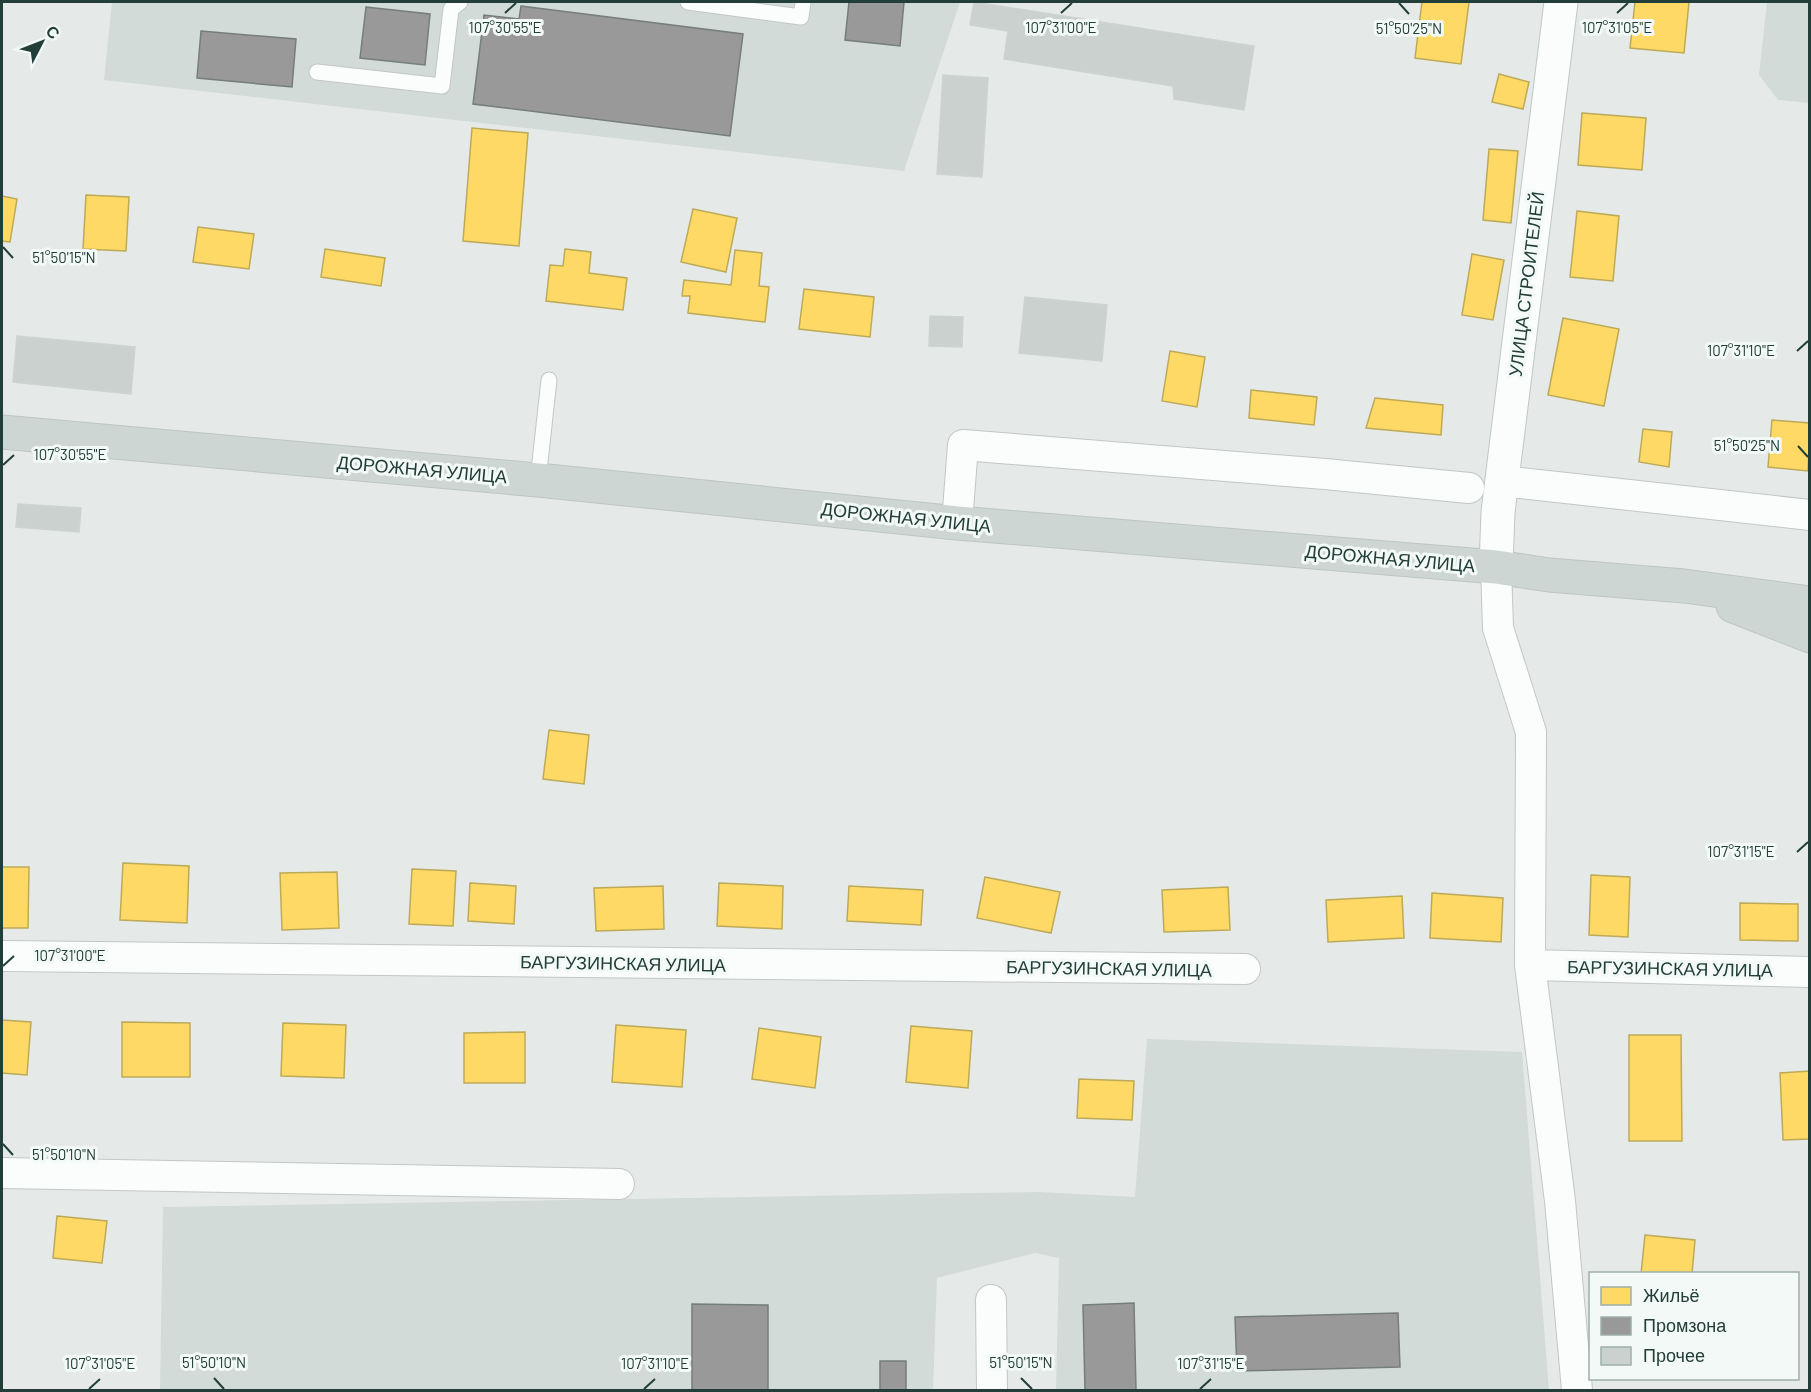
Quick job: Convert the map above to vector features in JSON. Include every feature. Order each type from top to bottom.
[{"type":"main road","name":"ДОРОЖНАЯ УЛИЦА","points":[[2,432],[538,480],[957,522],[1496,567],[1549,575],[1684,586],[1809,603]]},
{"type":"main road","points":[[1684,586],[1809,636]]},
{"type":"street","name":"УЛИЦА СТРОИТЕЛЕЙ","points":[[1496,567],[1498,512],[1561,2]]},
{"type":"street","points":[[957,522],[963,445],[1469,488]]},
{"type":"street","points":[[1502,481],[1809,515]]},
{"type":"street","points":[[1496,567],[1498,628],[1531,732],[1530,965],[1560,1201],[1576,1390]]},
{"type":"street","name":"БАРГУЗИНСКАЯ УЛИЦА","points":[[2,956],[1245,969]]},
{"type":"street","name":"БАРГУЗИНСКАЯ УЛИЦА","points":[[1530,965],[1809,972]]},
{"type":"street","points":[[2,1173],[619,1184]]},
{"type":"street","points":[[991,1300],[992,1390]]},
{"type":"lane","points":[[317,72],[442,86],[451,9],[460,2]]},
{"type":"lane","points":[[688,2],[801,17],[803,2]]},
{"type":"lane","points":[[538,480],[549,380]]},
{"type":"shaded area","points":[[112,2],[960,2],[904,171],[104,80]]},
{"type":"shaded area","points":[[1767,2],[1809,2],[1809,103],[1778,100],[1759,75]]},
{"type":"shaded area","points":[[1147,1039],[1522,1052],[1549,1390],[1056,1390],[1059,1258],[1035,1253],[937,1278],[933,1390],[160,1390],[163,1207],[1039,1192],[1135,1197]]},
{"type":"building: Жильё","points":[[1422,2],[1469,2],[1461,64],[1415,58]]},
{"type":"building: Жильё","points":[[1635,2],[1689,2],[1684,53],[1630,48]]},
{"type":"building: Жильё","points":[[1499,74],[1529,82],[1523,109],[1492,102]]},
{"type":"building: Жильё","points":[[1582,113],[1646,118],[1642,170],[1578,165]]},
{"type":"building: Жильё","points":[[472,128],[528,133],[519,246],[463,241]]},
{"type":"building: Жильё","points":[[1489,149],[1518,151],[1511,223],[1483,220]]},
{"type":"building: Жильё","points":[[86,195],[129,197],[126,251],[83,249]]},
{"type":"building: Жильё","points":[[2,196],[17,199],[10,242],[2,241]]},
{"type":"building: Жильё","points":[[693,209],[737,218],[726,272],[681,262]]},
{"type":"building: Жильё","points":[[1577,211],[1619,216],[1613,281],[1570,277]]},
{"type":"building: Жильё","points":[[198,227],[254,234],[249,269],[193,262]]},
{"type":"building: Жильё","points":[[325,249],[385,258],[381,286],[321,277]]},
{"type":"building: Жильё","points":[[565,249],[591,252],[589,273],[627,278],[623,310],[546,301],[550,265],[563,266]]},
{"type":"building: Жильё","points":[[735,250],[762,253],[759,286],[769,287],[765,322],[688,313],[690,296],[682,296],[684,280],[731,285]]},
{"type":"building: Жильё","points":[[1472,254],[1504,260],[1493,320],[1462,315]]},
{"type":"building: Жильё","points":[[804,289],[874,297],[870,337],[799,329]]},
{"type":"building: Жильё","points":[[1563,318],[1619,329],[1604,406],[1548,395]]},
{"type":"building: Жильё","points":[[1170,351],[1205,357],[1197,407],[1162,401]]},
{"type":"building: Жильё","points":[[1251,390],[1317,397],[1314,425],[1249,418]]},
{"type":"building: Жильё","points":[[1375,398],[1443,405],[1441,435],[1366,428]]},
{"type":"building: Жильё","points":[[1772,420],[1810,423],[1808,471],[1768,467]]},
{"type":"building: Жильё","points":[[1643,429],[1672,432],[1669,467],[1639,462]]},
{"type":"building: Жильё","points":[[549,730],[589,735],[584,784],[543,779]]},
{"type":"building: Жильё","points":[[123,863],[189,866],[187,923],[120,920]]},
{"type":"building: Жильё","points":[[2,867],[29,867],[28,928],[2,928]]},
{"type":"building: Жильё","points":[[412,869],[456,871],[453,926],[409,924]]},
{"type":"building: Жильё","points":[[337,872],[339,928],[282,930],[280,873]]},
{"type":"building: Жильё","points":[[1591,875],[1630,877],[1628,937],[1589,935]]},
{"type":"building: Жильё","points":[[985,877],[1060,892],[1051,933],[977,918]]},
{"type":"building: Жильё","points":[[470,883],[516,886],[514,924],[468,921]]},
{"type":"building: Жильё","points":[[719,883],[783,886],[782,929],[717,926]]},
{"type":"building: Жильё","points":[[663,886],[664,929],[596,931],[594,888]]},
{"type":"building: Жильё","points":[[849,886],[923,890],[921,925],[847,921]]},
{"type":"building: Жильё","points":[[1228,887],[1230,930],[1164,932],[1162,890]]},
{"type":"building: Жильё","points":[[1432,893],[1503,898],[1501,942],[1430,938]]},
{"type":"building: Жильё","points":[[1402,896],[1404,938],[1328,942],[1326,900]]},
{"type":"building: Жильё","points":[[1740,903],[1798,904],[1798,941],[1740,940]]},
{"type":"building: Жильё","points":[[2,1020],[31,1022],[27,1075],[2,1073]]},
{"type":"building: Жильё","points":[[122,1022],[190,1023],[190,1077],[122,1077]]},
{"type":"building: Жильё","points":[[283,1023],[346,1025],[344,1078],[281,1076]]},
{"type":"building: Жильё","points":[[616,1025],[686,1030],[682,1087],[612,1082]]},
{"type":"building: Жильё","points":[[911,1026],[972,1031],[968,1088],[906,1082]]},
{"type":"building: Жильё","points":[[759,1028],[821,1037],[815,1088],[752,1079]]},
{"type":"building: Жильё","points":[[525,1032],[525,1083],[464,1083],[464,1033]]},
{"type":"building: Жильё","points":[[1629,1035],[1681,1035],[1682,1141],[1629,1141]]},
{"type":"building: Жильё","points":[[1810,1071],[1810,1139],[1783,1140],[1780,1073]]},
{"type":"building: Жильё","points":[[1079,1079],[1134,1081],[1132,1120],[1077,1118]]},
{"type":"building: Жильё","points":[[57,1216],[107,1221],[102,1263],[53,1258]]},
{"type":"building: Жильё","points":[[1645,1235],[1695,1240],[1692,1272],[1641,1272]]},
{"type":"building: Промзона","points":[[849,2],[904,2],[900,46],[845,40]]},
{"type":"building: Промзона","points":[[521,6],[743,34],[730,136],[473,104],[484,15],[519,19]]},
{"type":"building: Промзона","points":[[366,7],[430,14],[425,65],[360,58]]},
{"type":"building: Промзона","points":[[201,31],[296,39],[292,87],[197,78]]},
{"type":"building: Промзона","points":[[1134,1303],[1136,1390],[1085,1390],[1083,1305]]},
{"type":"building: Промзона","points":[[692,1304],[768,1305],[768,1390],[692,1390]]},
{"type":"building: Промзона","points":[[1398,1313],[1400,1367],[1237,1371],[1235,1317]]},
{"type":"building: Промзона","points":[[880,1361],[906,1361],[906,1390],[880,1390]]},
{"type":"building: Прочее","points":[[974,2],[1254,46],[1244,110],[1174,99],[1173,86],[1004,59],[1008,31],[970,25]]},
{"type":"building: Прочее","points":[[943,75],[988,78],[982,177],[937,174]]},
{"type":"building: Прочее","points":[[1025,297],[1107,305],[1102,361],[1019,353]]},
{"type":"building: Прочее","points":[[930,316],[963,317],[962,347],[929,346]]},
{"type":"building: Прочее","points":[[17,336],[135,347],[131,394],[13,382]]},
{"type":"building: Прочее","points":[[18,504],[81,508],[79,532],[16,527]]}]
